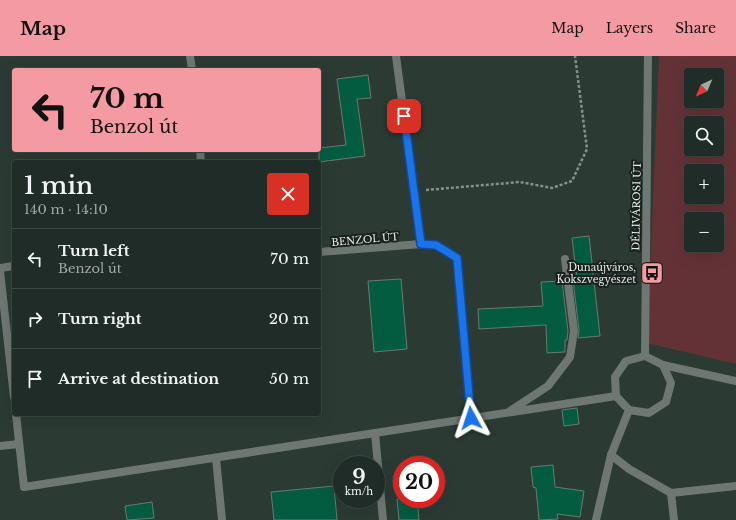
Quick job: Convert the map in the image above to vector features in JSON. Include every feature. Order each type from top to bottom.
[{"type":"street","points":[[190,56],[192,68]]},
{"type":"street","points":[[396,56],[421,244]]},
{"type":"street","name":"DÉLIVÁROSI ÚT","points":[[645,356],[648,56]]},
{"type":"street","name":"BENZOL ÚT","points":[[321,252],[421,244],[436,245],[457,258],[471,418]]},
{"type":"street","points":[[508,413],[548,386],[570,357],[574,331],[565,259]]},
{"type":"street","points":[[12,267],[0,270],[12,379]]},
{"type":"street","points":[[663,365],[671,383],[666,402],[649,413],[629,410],[616,396],[615,377],[626,361],[645,356],[663,365],[736,381]]},
{"type":"street","points":[[16,416],[24,487],[616,396]]},
{"type":"street","points":[[596,520],[611,455],[629,410]]},
{"type":"street","points":[[375,433],[383,520]]},
{"type":"street","points":[[0,446],[19,444]]},
{"type":"street","points":[[611,455],[630,469],[671,492],[736,486]]},
{"type":"street","points":[[216,458],[222,520]]},
{"type":"street","points":[[671,492],[674,520]]},
{"type":"path","points":[[414,191],[520,182],[552,188],[572,181],[587,148],[575,56]]},
{"type":"shaded area","points":[[659,56],[736,56],[736,364],[647,343]]},
{"type":"building","points":[[368,75],[371,98],[357,99],[365,156],[321,162],[321,160],[319,160],[319,152],[321,152],[321,148],[346,145],[337,79]]},
{"type":"building","points":[[589,236],[600,336],[578,338],[579,330],[573,280],[577,280],[572,238]]},
{"type":"building","points":[[401,279],[407,349],[374,352],[368,281]]},
{"type":"building","points":[[562,281],[568,331],[567,340],[565,340],[565,352],[547,353],[546,325],[479,329],[478,309],[543,306],[541,282]]},
{"type":"building","points":[[577,408],[579,424],[564,426],[562,410]]},
{"type":"building","points":[[553,465],[555,487],[584,491],[580,517],[557,514],[558,519],[539,520],[536,488],[533,487],[531,467]]},
{"type":"building","points":[[333,486],[333,508],[336,508],[337,520],[274,520],[271,492]]},
{"type":"building","points":[[152,502],[154,518],[127,520],[125,506]]},
{"type":"building","points":[[398,508],[418,508],[419,520],[399,520]]},
{"type":"place","name":"Dunaújváros, Kokszvegyészet","points":[[652,273]]},
{"type":"route","points":[[404,116],[421,244],[436,245],[457,258],[471,418]]}]
